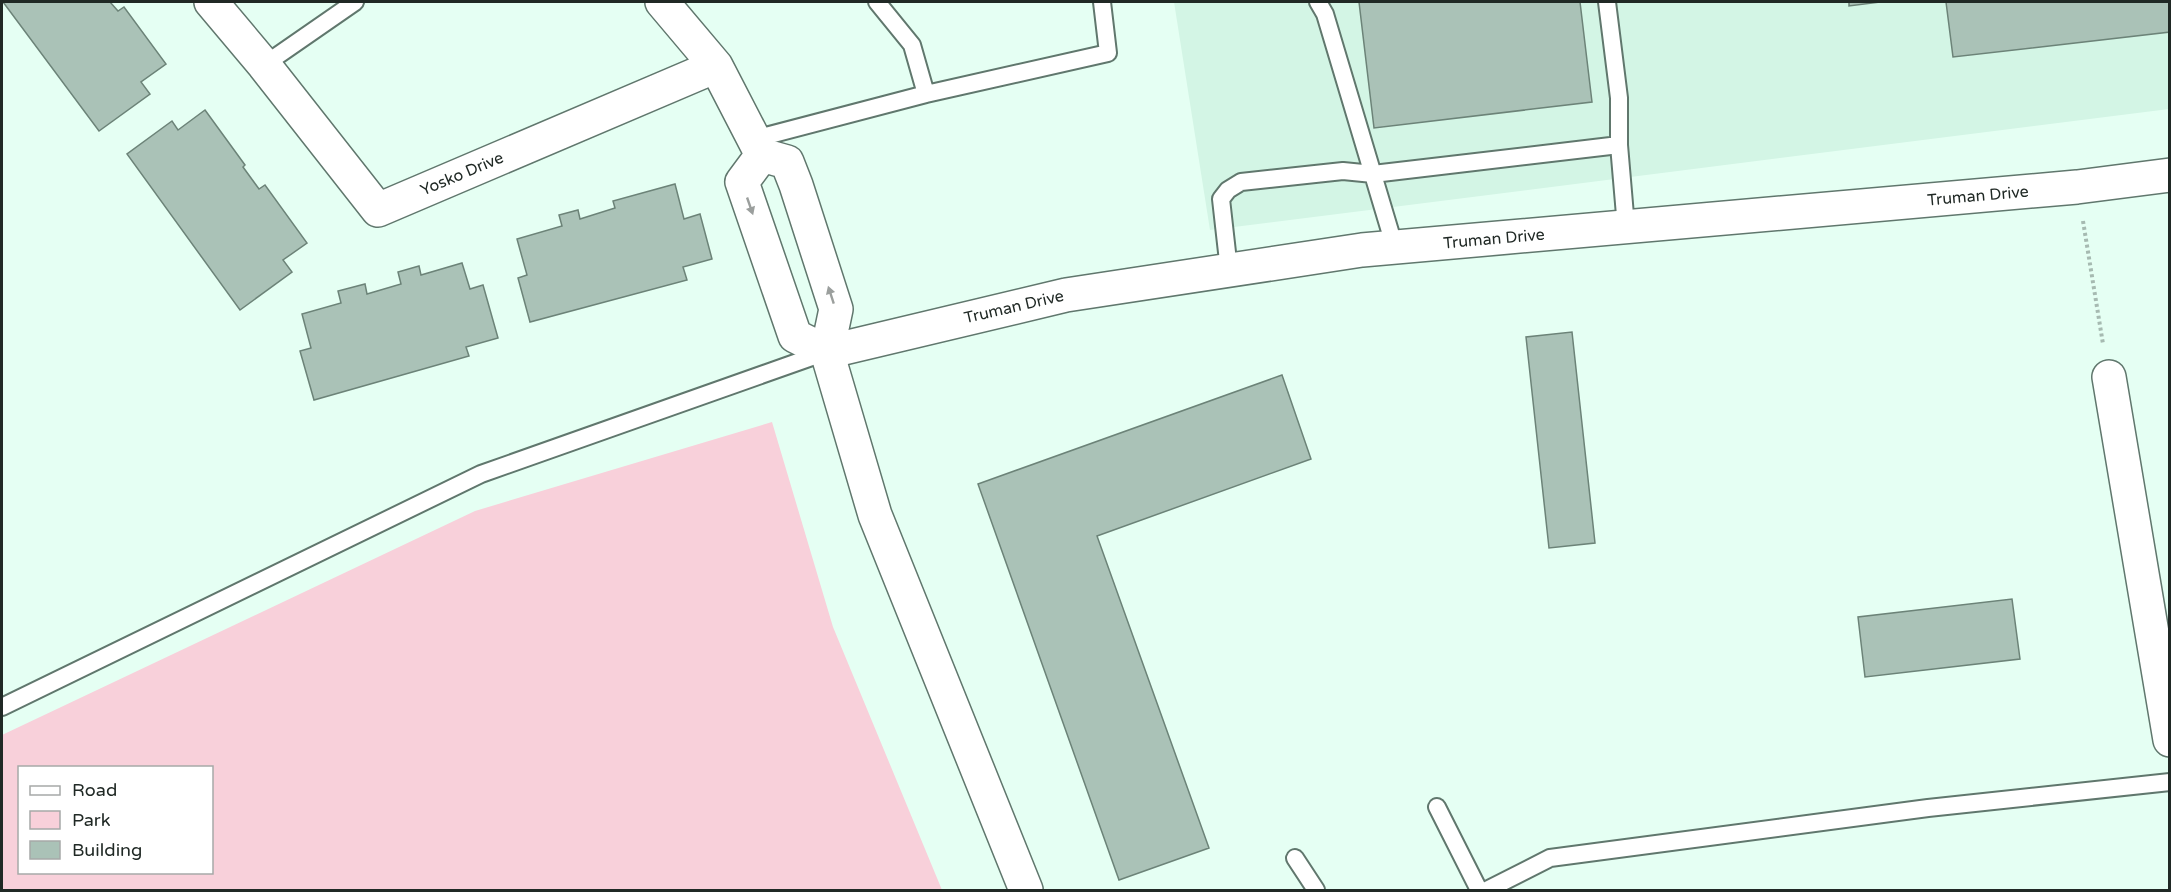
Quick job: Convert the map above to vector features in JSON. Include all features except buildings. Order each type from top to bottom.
[{"type":"street","name":"Yosko Drive","points":[[211,2],[264,65],[378,210],[716,66]]},
{"type":"street","points":[[662,2],[716,66],[758,147],[787,162],[836,309],[827,351],[875,515],[1026,891]]},
{"type":"street","points":[[758,147],[742,182],[795,336],[827,351]]},
{"type":"street","name":"Truman Drive","points":[[827,351],[1066,295],[1362,250],[2077,188],[2169,175]]},
{"type":"street","points":[[2109,377],[2169,740]]},
{"type":"lane","points":[[264,65],[355,2]]},
{"type":"lane","points":[[877,2],[912,45],[926,94]]},
{"type":"lane","points":[[758,147],[926,94],[1108,53],[1102,2]]},
{"type":"lane","points":[[1318,2],[1325,14],[1395,248]]},
{"type":"lane","points":[[1607,2],[1619,98],[1619,145],[1626,227]]},
{"type":"lane","points":[[1229,270],[1221,199],[1228,190],[1241,182],[1343,171],[1373,174],[1619,145]]},
{"type":"lane","points":[[2,707],[481,474],[827,351]]},
{"type":"lane","points":[[1487,891],[1550,858],[1928,808],[2169,782]]},
{"type":"lane","points":[[1437,807],[1479,891]]},
{"type":"lane","points":[[1296,858],[1316,891]]},
{"type":"path","points":[[2077,188],[2109,377]]},
{"type":"shaded area","points":[[1174,2],[2169,2],[2169,109],[1210,230]]},
{"type":"green space","points":[[772,422],[833,627],[942,890],[2,890],[2,735],[475,511]]}]
